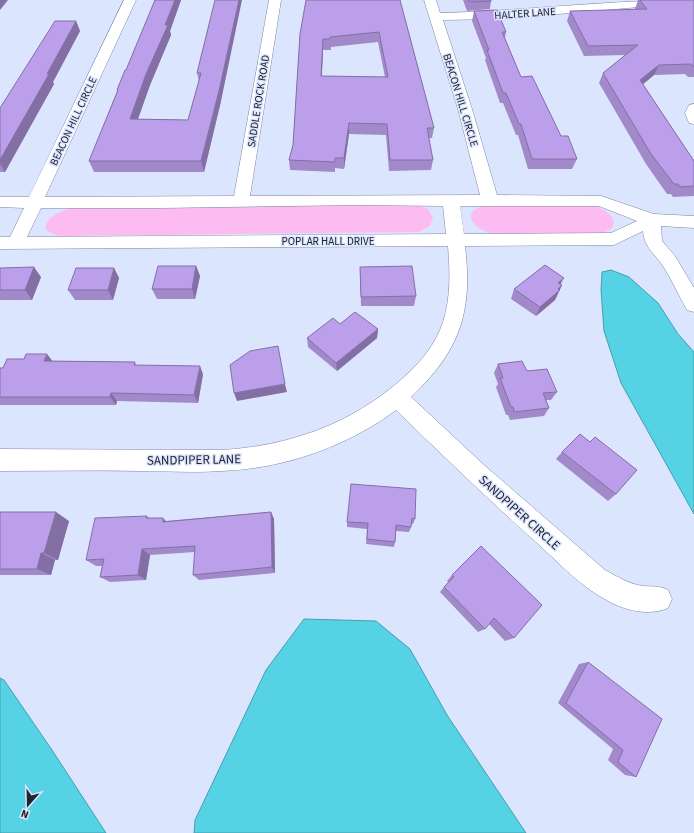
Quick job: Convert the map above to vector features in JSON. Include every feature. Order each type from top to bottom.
[{"type":"street","name":"BEACON HILL CIRCLE","points":[[8,242],[35,202],[130,0]]},
{"type":"street","name":"SADDLE ROCK ROAD","points":[[241,202],[275,0]]},
{"type":"street","name":"BEACON HILL CIRCLE","points":[[430,0],[464,109],[490,200]]},
{"type":"street","name":"HALTER LANE","points":[[435,17],[500,15],[600,4],[686,0]]},
{"type":"street","points":[[694,108],[692,113],[694,120]]},
{"type":"street","name":"POPLAR HALL DRIVE","points":[[0,202],[451,200],[601,201],[652,220],[694,222]]},
{"type":"street","name":"SANDPIPER LANE","points":[[0,460],[232,460],[250,458],[292,449],[332,435],[368,418],[397,397],[427,368],[443,344],[455,314],[459,286],[451,200]]},
{"type":"street","name":"POPLAR HALL DRIVE","points":[[8,242],[614,239],[652,220]]},
{"type":"street","points":[[652,220],[652,234],[654,243],[669,262],[694,305]]},
{"type":"street","name":"SANDPIPER CIRCLE","points":[[397,397],[476,473],[596,580],[619,593],[644,599],[659,599]]},
{"type":"shaded area","points":[[416,204],[428,209],[433,218],[430,226],[419,232],[61,236],[47,230],[46,225],[53,216],[74,208]]},
{"type":"shaded area","points":[[489,205],[593,205],[608,213],[614,221],[610,229],[603,233],[494,234],[486,232],[475,224],[471,215],[479,207]]},
{"type":"water","points":[[611,270],[629,277],[658,303],[678,334],[694,352],[694,514],[621,383],[604,331],[601,290],[602,272]]},
{"type":"water","points":[[304,619],[376,621],[410,649],[447,715],[526,833],[194,833],[195,820],[266,670]]},
{"type":"water","points":[[0,678],[4,680],[52,750],[106,833],[0,833]]},
{"type":"building","points":[[155,0],[175,0],[165,25],[168,25],[146,74],[130,119],[188,120],[201,73],[197,73],[215,0],[239,0],[219,91],[201,161],[89,161],[125,70]]},
{"type":"building","points":[[306,0],[400,0],[434,128],[427,128],[433,160],[390,160],[387,124],[349,123],[344,158],[335,158],[335,162],[289,160],[293,145],[300,34]],"holes":[[[379,32],[388,77],[321,76],[323,39]]]},
{"type":"building","points":[[468,0],[491,0],[491,1],[469,2]]},
{"type":"building","points":[[640,0],[694,0],[694,67],[691,64],[659,65],[640,80],[694,161],[694,186],[680,187],[678,184],[674,184],[651,154],[603,73],[638,45],[588,46],[570,11],[647,9]]},
{"type":"building","points":[[497,10],[506,32],[502,32],[521,77],[532,76],[561,136],[568,136],[577,159],[532,159],[521,124],[519,124],[506,93],[503,93],[474,11]]},
{"type":"building","points":[[55,21],[76,21],[47,74],[49,74],[0,160],[0,108]]},
{"type":"building","points":[[545,265],[564,278],[558,283],[562,285],[558,289],[560,290],[540,307],[514,289]]},
{"type":"building","points":[[158,266],[196,266],[192,289],[152,289]]},
{"type":"building","points":[[412,266],[416,296],[361,297],[360,267]]},
{"type":"building","points":[[34,267],[25,290],[0,290],[0,268]]},
{"type":"building","points":[[76,268],[114,268],[108,290],[68,290]]},
{"type":"building","points":[[355,312],[378,329],[336,363],[307,338],[333,318],[340,324]]},
{"type":"building","points":[[278,346],[285,384],[234,393],[230,365],[250,351]]},
{"type":"building","points":[[26,354],[47,354],[44,361],[135,362],[134,365],[200,366],[194,395],[111,393],[110,397],[0,397],[0,368],[3,368],[7,359],[24,359]]},
{"type":"building","points":[[522,361],[527,371],[547,369],[557,392],[543,393],[549,408],[514,412],[513,407],[511,407],[500,378],[503,378],[498,364]]},
{"type":"building","points":[[580,434],[590,442],[595,437],[637,470],[616,494],[562,452]]},
{"type":"building","points":[[351,484],[416,489],[415,519],[412,518],[411,527],[396,525],[395,542],[367,539],[368,523],[347,522]]},
{"type":"building","points":[[0,512],[56,512],[44,553],[41,553],[37,569],[0,569]]},
{"type":"building","points":[[271,512],[272,567],[193,575],[195,546],[142,549],[138,575],[100,577],[104,559],[86,560],[95,518],[147,516],[146,518],[163,518],[163,522]]},
{"type":"building","points":[[481,546],[542,605],[514,638],[494,618],[485,629],[444,587],[454,577],[452,575]]},
{"type":"building","points":[[588,662],[662,719],[636,777],[618,762],[623,750],[566,703]]}]
